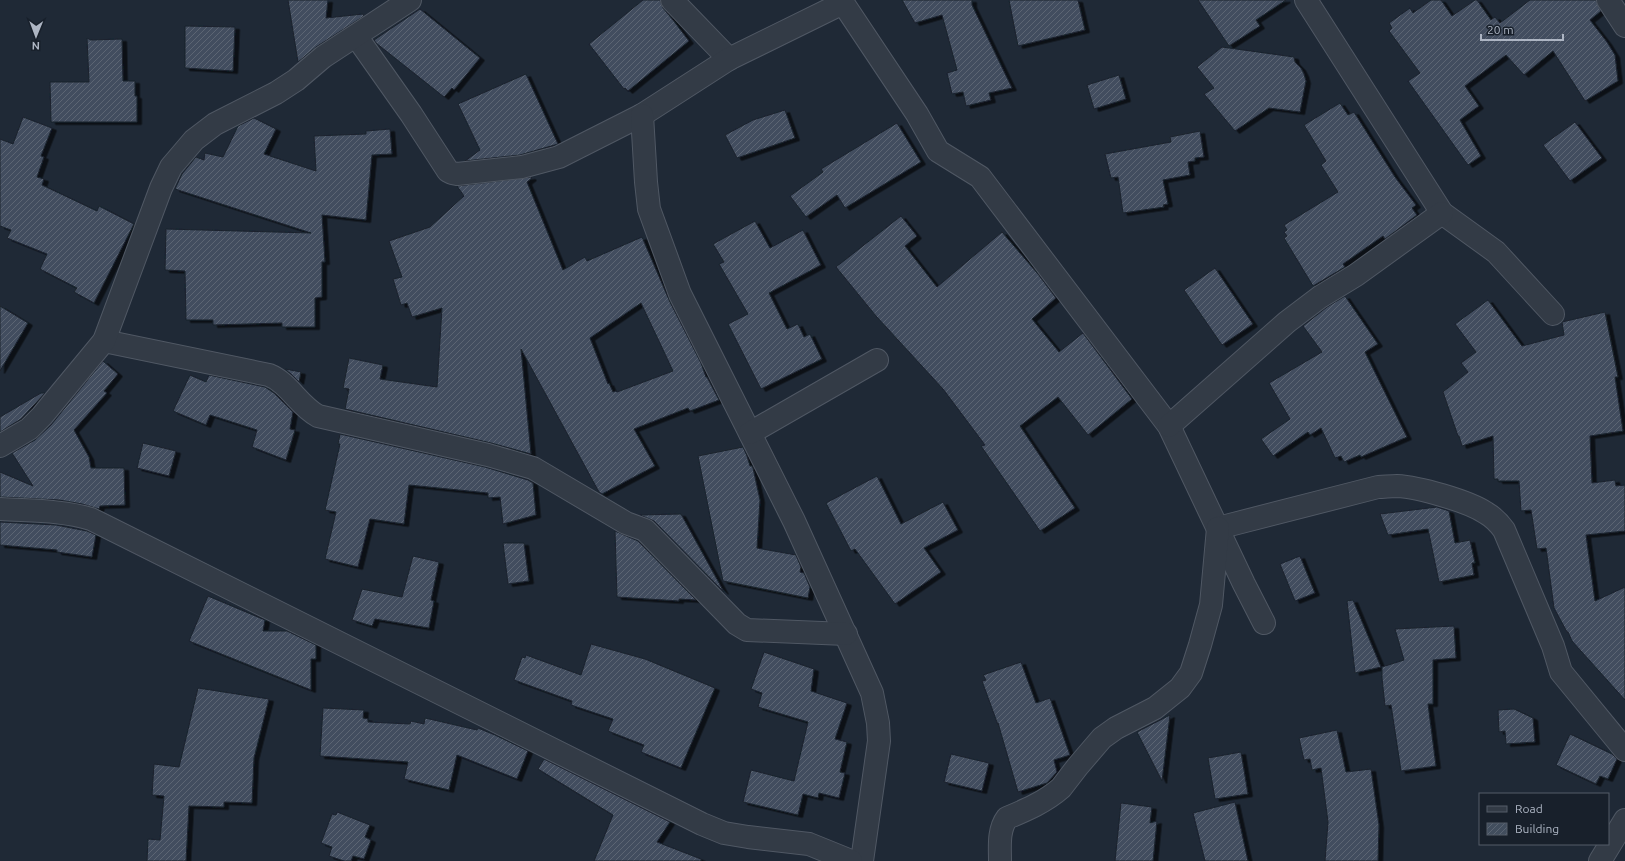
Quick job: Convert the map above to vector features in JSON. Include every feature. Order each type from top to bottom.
[{"type":"street","points":[[0,446],[29,429],[42,416],[104,341],[161,188],[171,167],[194,140],[215,124],[276,93],[296,80],[323,57],[410,0]]},
{"type":"street","points":[[672,0],[729,59]]},
{"type":"street","points":[[1306,0],[1442,213],[1496,252],[1553,314]]},
{"type":"street","points":[[1608,0],[1625,26]]},
{"type":"street","points":[[356,36],[411,114],[448,171],[452,173],[522,167],[559,157],[642,115],[729,59],[845,1],[917,114],[938,150],[980,177],[1169,426],[1264,623]]},
{"type":"street","points":[[642,115],[649,210],[680,294],[794,521],[872,693],[879,734],[862,861]]},
{"type":"street","points":[[1169,426],[1287,322],[1320,297],[1356,275],[1442,213]]},
{"type":"street","points":[[104,341],[269,375],[282,382],[306,407],[318,416],[488,455],[533,468],[626,523],[645,530],[742,628],[747,630],[846,634]]},
{"type":"street","points":[[750,433],[877,360]]},
{"type":"street","points":[[1218,528],[1378,487],[1398,486],[1432,493],[1468,504],[1486,513],[1499,523],[1504,530],[1553,646],[1561,672],[1625,750]]},
{"type":"street","points":[[0,509],[78,515],[91,519],[702,824],[736,835],[809,844],[851,861]]},
{"type":"street","points":[[1000,861],[1001,830],[1007,818],[1046,800],[1061,788],[1102,738],[1116,728],[1155,708],[1180,688],[1191,673],[1211,606],[1218,528]]},
{"type":"street","points":[[1600,861],[1625,820]]},
{"type":"building","points":[[288,0],[328,0],[326,18],[363,14],[364,16],[316,47],[298,62]]},
{"type":"building","points":[[643,0],[660,0],[663,8],[689,41],[628,91],[625,88],[624,89],[589,44]]},
{"type":"building","points":[[902,0],[972,0],[972,5],[1012,88],[989,93],[991,100],[966,106],[963,92],[952,94],[947,73],[957,70],[942,15],[915,23]]},
{"type":"building","points":[[1009,0],[1078,0],[1085,30],[1018,46]]},
{"type":"building","points":[[1198,0],[1286,0],[1256,20],[1260,26],[1229,46]]},
{"type":"building","points":[[1431,0],[1441,0],[1452,16],[1477,0],[1491,20],[1495,17],[1500,23],[1530,0],[1596,0],[1601,11],[1590,20],[1615,55],[1618,81],[1585,101],[1553,51],[1524,75],[1506,55],[1465,86],[1479,106],[1460,120],[1481,156],[1468,165],[1408,81],[1420,73],[1389,31],[1392,28],[1389,23],[1410,8],[1413,13]]},
{"type":"building","points":[[420,9],[480,58],[454,90],[452,88],[444,97],[374,40]]},
{"type":"building","points":[[185,26],[235,27],[233,71],[185,68]]},
{"type":"building","points":[[87,38],[91,40],[122,39],[123,81],[135,81],[135,96],[137,96],[137,122],[51,122],[50,82],[89,82]]},
{"type":"building","points":[[1222,47],[1294,57],[1295,62],[1304,74],[1306,81],[1300,112],[1269,108],[1235,131],[1204,94],[1214,88],[1197,67]]},
{"type":"building","points":[[526,74],[558,144],[520,155],[465,161],[480,150],[458,104]]},
{"type":"building","points":[[1119,75],[1126,99],[1094,109],[1087,85]]},
{"type":"building","points":[[1340,103],[1348,115],[1354,112],[1395,177],[1416,205],[1412,208],[1417,215],[1385,239],[1383,236],[1343,264],[1345,267],[1313,286],[1284,238],[1287,236],[1284,232],[1287,230],[1284,225],[1338,192],[1321,165],[1326,161],[1304,125]]},
{"type":"building","points":[[785,110],[795,138],[737,158],[725,135],[753,120]]},
{"type":"building","points":[[23,117],[52,128],[41,156],[44,157],[37,177],[44,179],[42,185],[97,211],[99,206],[134,224],[94,303],[74,292],[77,288],[40,269],[47,254],[7,238],[11,230],[0,226],[0,139],[13,144]]},
{"type":"building","points":[[254,118],[276,129],[264,154],[316,171],[314,136],[366,134],[366,131],[390,129],[392,154],[372,155],[366,220],[322,215],[325,262],[322,262],[322,297],[315,298],[315,327],[282,327],[282,323],[213,325],[213,320],[186,320],[185,271],[165,270],[166,229],[311,233],[175,189],[182,174],[196,157],[204,160],[205,153],[223,157],[238,126]]},
{"type":"building","points":[[1575,122],[1602,158],[1570,181],[1543,145]]},
{"type":"building","points":[[897,123],[921,162],[845,208],[837,195],[806,217],[790,196],[823,172],[821,169]]},
{"type":"building","points":[[1200,131],[1204,157],[1195,158],[1195,161],[1188,162],[1190,175],[1163,180],[1168,204],[1163,205],[1164,207],[1123,213],[1118,177],[1111,178],[1105,154],[1171,142],[1170,137]]},
{"type":"building","points":[[531,177],[532,178],[527,182],[563,270],[585,257],[587,261],[642,237],[670,302],[701,363],[706,377],[719,400],[690,411],[688,408],[634,429],[655,466],[602,494],[599,492],[521,349],[531,454],[491,443],[345,409],[349,389],[343,388],[349,358],[383,365],[380,379],[437,387],[442,308],[412,317],[407,303],[401,305],[393,279],[402,277],[389,241],[430,227],[464,196],[457,186]],"holes":[[[641,303],[673,371],[617,392],[613,392],[609,383],[608,384],[590,338]]]},
{"type":"building","points":[[901,216],[917,236],[905,246],[937,287],[1002,232],[1038,274],[1056,298],[1032,319],[1059,352],[1083,333],[1132,399],[1088,435],[1058,397],[1020,426],[1075,508],[1040,531],[981,446],[985,445],[943,389],[876,316],[836,267]]},
{"type":"building","points":[[755,221],[770,248],[803,230],[821,265],[769,293],[787,329],[798,324],[804,337],[810,334],[822,359],[761,389],[728,324],[748,314],[719,264],[724,262],[713,244]]},
{"type":"building","points":[[1215,268],[1253,324],[1222,345],[1184,290]]},
{"type":"building","points":[[1345,296],[1378,344],[1365,352],[1407,437],[1361,457],[1360,455],[1344,462],[1341,456],[1335,458],[1321,428],[1310,435],[1308,432],[1273,456],[1261,439],[1290,419],[1269,383],[1322,352],[1303,326],[1327,307]]},
{"type":"building","points":[[1488,300],[1522,346],[1564,335],[1562,322],[1605,312],[1618,377],[1615,377],[1623,431],[1590,436],[1592,483],[1615,480],[1616,486],[1625,485],[1625,531],[1586,535],[1595,601],[1625,587],[1625,700],[1572,641],[1554,608],[1546,548],[1537,549],[1531,510],[1521,511],[1519,481],[1498,481],[1498,479],[1494,479],[1493,436],[1462,446],[1458,436],[1443,392],[1468,372],[1461,363],[1476,352],[1455,324]]},
{"type":"building","points":[[0,306],[28,323],[0,371]]},
{"type":"building","points":[[103,361],[118,374],[104,391],[107,393],[74,430],[89,457],[91,468],[124,468],[125,505],[100,506],[99,509],[59,500],[0,497],[0,472],[33,486],[12,453],[35,440],[51,425]]},
{"type":"building","points":[[285,369],[301,372],[299,382],[291,374]]},
{"type":"building","points":[[190,375],[206,382],[209,375],[265,387],[274,393],[293,412],[290,429],[295,430],[286,460],[252,447],[257,430],[210,415],[206,425],[173,411]]},
{"type":"building","points":[[41,393],[45,393],[21,419],[0,432],[0,417]]},
{"type":"building","points":[[340,434],[485,467],[528,480],[533,483],[536,515],[503,524],[500,497],[488,498],[488,493],[409,485],[404,524],[370,519],[358,567],[325,559],[336,512],[325,510],[340,444],[338,444]]},
{"type":"building","points":[[143,443],[176,451],[169,476],[137,468]]},
{"type":"building","points":[[743,447],[750,466],[753,468],[760,500],[757,548],[796,555],[801,567],[800,572],[804,573],[810,587],[808,598],[723,581],[698,456]]},
{"type":"building","points":[[877,476],[901,524],[943,502],[958,530],[924,548],[941,572],[895,604],[855,549],[851,551],[826,503]]},
{"type":"building","points":[[1437,507],[1449,511],[1455,543],[1470,540],[1475,563],[1472,563],[1474,575],[1439,582],[1428,529],[1388,535],[1380,514]]},
{"type":"building","points":[[681,514],[724,592],[654,521],[640,515]]},
{"type":"building","points":[[0,522],[56,525],[87,531],[96,535],[92,557],[57,552],[57,550],[0,545]]},
{"type":"building","points":[[615,531],[638,541],[696,600],[679,599],[679,601],[617,597]]},
{"type":"building","points":[[503,543],[524,543],[529,581],[508,584]]},
{"type":"building","points":[[413,556],[439,562],[431,600],[434,601],[429,628],[375,619],[372,626],[352,620],[362,589],[402,597]]},
{"type":"building","points":[[1300,556],[1315,593],[1295,601],[1280,564]]},
{"type":"building","points":[[208,596],[265,620],[263,631],[287,631],[316,645],[316,659],[311,659],[311,690],[189,641]]},
{"type":"building","points":[[1353,600],[1381,667],[1355,673],[1347,601]]},
{"type":"building","points":[[1454,626],[1456,658],[1433,660],[1433,704],[1428,704],[1436,766],[1401,771],[1391,705],[1385,706],[1382,678],[1382,667],[1404,660],[1395,629]]},
{"type":"building","points":[[591,644],[645,659],[715,688],[681,768],[641,752],[644,745],[608,731],[613,719],[571,705],[572,701],[514,680],[522,657],[525,658],[526,655],[581,675]]},
{"type":"building","points":[[764,652],[814,669],[811,691],[847,703],[835,739],[847,742],[840,772],[845,773],[839,798],[819,793],[818,798],[803,794],[798,815],[743,802],[751,770],[794,781],[808,722],[758,707],[762,693],[751,689]]},
{"type":"building","points":[[1021,662],[1036,703],[1050,698],[1070,755],[1054,760],[1057,772],[1047,783],[1018,792],[998,723],[998,725],[982,681],[986,680],[983,675]]},
{"type":"building","points":[[198,688],[269,699],[254,758],[252,803],[224,802],[224,807],[189,806],[186,861],[147,861],[148,839],[160,840],[164,796],[152,795],[154,764],[179,767]]},
{"type":"building","points":[[323,708],[364,710],[363,718],[368,719],[368,722],[410,724],[411,721],[424,724],[425,718],[477,730],[478,728],[528,751],[517,779],[457,755],[449,790],[404,779],[408,762],[320,756]]},
{"type":"building","points":[[1514,709],[1533,718],[1535,742],[1506,744],[1505,731],[1499,732],[1498,710]]},
{"type":"building","points":[[1170,715],[1162,781],[1137,732]]},
{"type":"building","points":[[1337,730],[1346,772],[1371,769],[1379,825],[1378,861],[1325,861],[1328,822],[1321,768],[1312,770],[1310,759],[1304,760],[1299,738]]},
{"type":"building","points":[[1570,734],[1612,754],[1617,759],[1608,779],[1600,776],[1596,784],[1556,765]]},
{"type":"building","points":[[1241,752],[1248,794],[1215,799],[1208,758]]},
{"type":"building","points":[[951,754],[989,763],[982,791],[944,782]]},
{"type":"building","points":[[544,759],[670,822],[657,842],[701,859],[701,861],[594,861],[613,815],[538,769]]},
{"type":"building","points":[[1235,802],[1248,861],[1205,861],[1193,813]]},
{"type":"building","points":[[1121,803],[1152,807],[1150,823],[1157,821],[1153,861],[1115,861]]},
{"type":"building","points":[[337,812],[370,825],[365,837],[371,840],[364,859],[353,856],[351,861],[344,861],[329,856],[332,847],[321,843],[332,814],[336,815]]}]
